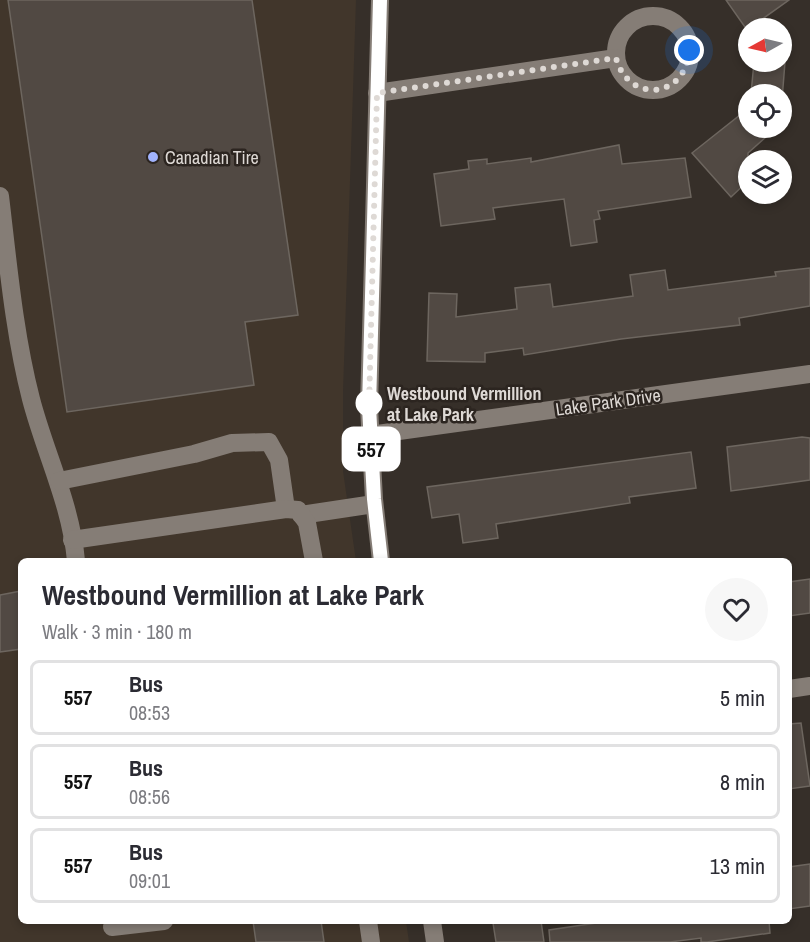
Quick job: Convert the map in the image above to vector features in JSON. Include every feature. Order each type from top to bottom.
[{"type":"street","points":[[380,0],[370,435],[381,558]]},
{"type":"street","points":[[648,17],[671,21],[686,38],[689,50],[685,71],[671,86],[662,89],[641,88],[632,84],[619,68],[616,58],[616,47],[627,26],[648,17]]},
{"type":"street","points":[[377,93],[616,58]]},
{"type":"street","points":[[0,196],[7,307],[39,430],[59,481],[75,558]]},
{"type":"street","name":"Lake Park Drive","points":[[370,435],[810,374]]},
{"type":"street","points":[[59,481],[194,454],[232,443],[268,442],[279,460],[293,512],[307,524],[313,558]]},
{"type":"street","points":[[72,540],[375,504]]},
{"type":"street","points":[[792,689],[810,686]]},
{"type":"street","points":[[113,930],[147,924]]},
{"type":"street","points":[[368,924],[371,942]]},
{"type":"street","points":[[432,924],[435,942]]},
{"type":"shaded area","points":[[0,0],[356,0],[343,392],[343,471],[356,558],[18,558],[18,924],[406,924],[409,942],[0,942]]},
{"type":"building","name":"Canadian Tire","points":[[8,0],[252,0],[298,315],[245,322],[254,385],[67,412]]},
{"type":"building","points":[[726,0],[789,0],[764,18],[739,18]]},
{"type":"building","points":[[753,72],[784,72],[783,84],[752,84]]},
{"type":"building","points":[[738,117],[738,138],[765,138],[751,150],[738,150],[738,190],[731,197],[692,153]]},
{"type":"building","points":[[619,145],[622,164],[685,158],[691,197],[598,211],[600,219],[594,220],[597,242],[571,246],[564,199],[493,208],[495,219],[441,226],[434,174],[469,169],[468,161],[487,159],[487,164],[531,158],[531,162]]},
{"type":"building","points":[[810,268],[810,306],[739,318],[740,325],[621,339],[524,355],[523,348],[485,353],[485,362],[427,361],[429,293],[457,294],[456,317],[517,309],[515,288],[550,284],[553,307],[633,296],[630,275],[665,270],[668,290],[776,276],[775,272]]},
{"type":"building","points":[[802,437],[810,438],[810,480],[731,491],[727,447]]},
{"type":"building","points":[[691,452],[696,488],[629,497],[630,503],[496,524],[498,538],[463,543],[459,514],[432,518],[427,487]]},
{"type":"building","points":[[810,579],[810,613],[792,616],[792,582]]},
{"type":"building","points":[[18,592],[18,649],[0,652],[0,595]]},
{"type":"building","points":[[801,723],[810,786],[792,789],[792,724]]},
{"type":"building","points":[[810,864],[810,906],[792,909],[792,867]]},
{"type":"building","points":[[253,924],[321,924],[324,942],[256,942]]},
{"type":"building","points":[[493,924],[541,924],[544,942],[496,942]]},
{"type":"building","points":[[590,924],[769,924],[770,933],[707,942],[701,942],[701,938],[670,942],[550,942],[549,930]]},
{"type":"bus line","name":"557","points":[[380,0],[369,407],[374,499],[381,558]]},
{"type":"place","name":"Canadian Tire","points":[[153,157]]},
{"type":"place","name":"Westbound Vermillion at Lake Park","points":[[369,403]]},
{"type":"route","points":[[369,403],[369,407],[377,93],[616,58],[624,77],[632,84],[651,90],[662,89],[671,86],[685,71],[689,61],[689,50]]}]
